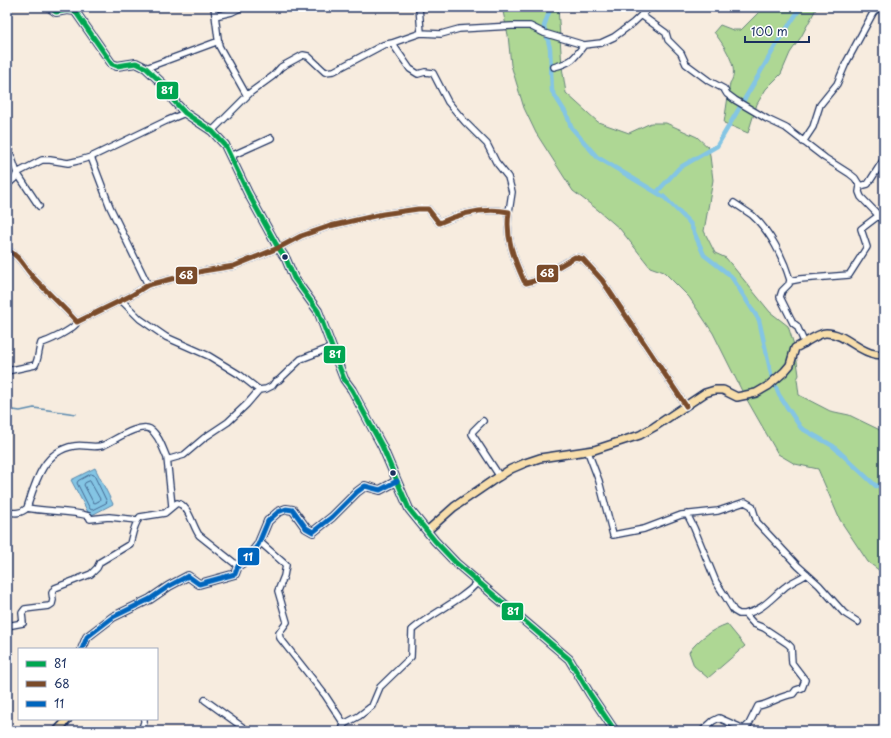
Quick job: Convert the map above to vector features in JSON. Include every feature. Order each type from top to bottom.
[{"type":"main road","points":[[49,7],[56,12],[67,10],[75,12],[112,64],[117,66],[136,63],[146,68],[164,85],[173,100],[185,113],[212,132],[225,145],[248,193],[278,248],[286,259],[294,278],[318,311],[344,379],[352,390],[382,446],[409,509],[456,563],[569,659],[615,731]]},
{"type":"main road","points":[[427,531],[454,507],[511,469],[540,458],[588,452],[640,435],[654,428],[705,393],[715,390],[723,390],[737,397],[756,393],[768,386],[784,372],[790,364],[795,348],[825,333],[840,336],[855,346],[874,354],[884,354]]},
{"type":"main road","points":[[82,648],[87,637],[113,617],[150,599],[169,586],[188,576],[199,584],[232,576],[237,572],[238,566],[251,554],[260,542],[268,521],[278,512],[286,509],[293,510],[306,528],[313,532],[332,517],[365,486],[380,490],[397,481]]},
{"type":"main road","points":[[57,731],[67,720]]},
{"type":"street","points":[[214,7],[219,46],[247,96]]},
{"type":"street","points":[[215,16],[232,12],[242,7]]},
{"type":"street","points":[[419,7],[421,33]]},
{"type":"street","points":[[212,132],[247,96],[263,82],[273,76],[281,67],[303,55],[308,56],[325,72],[334,71],[382,45],[392,44],[421,33],[441,34],[459,30],[512,26],[530,26],[546,33],[584,45],[601,43],[633,23],[650,7]]},
{"type":"street","points":[[803,142],[813,127],[820,106],[837,84],[846,63],[879,7]]},
{"type":"street","points":[[641,15],[666,33],[668,40],[681,53],[686,64],[709,81],[724,89],[727,94],[741,103],[767,119],[786,128],[825,158],[855,178],[860,186],[859,192],[861,197],[884,221]]},
{"type":"street","points":[[146,68],[219,41]]},
{"type":"street","points":[[392,44],[410,69],[418,74],[425,72],[433,73],[448,102],[487,144],[496,162],[508,177],[512,192],[509,212],[509,239],[513,255],[524,281],[529,283],[534,281],[575,257],[584,258],[610,292],[686,406]]},
{"type":"street","points":[[554,67],[566,64],[575,58],[584,45]]},
{"type":"street","points":[[7,185],[14,179],[17,173],[42,160],[68,163],[91,157],[185,113]]},
{"type":"street","points":[[230,156],[271,138]]},
{"type":"street","points":[[7,146],[17,173],[39,206]]},
{"type":"street","points":[[91,157],[110,207],[148,285]]},
{"type":"street","points":[[860,186],[868,184],[884,159]]},
{"type":"street","points":[[734,203],[752,215],[761,225],[776,246],[790,281]]},
{"type":"street","points":[[7,371],[35,365],[38,360],[41,343],[72,329],[76,324],[76,321],[121,300],[148,285],[203,271],[234,266],[278,248],[301,236],[330,226],[418,209],[428,209],[439,223],[466,212],[502,210],[509,212]]},
{"type":"street","points":[[805,344],[797,326],[793,323],[780,297],[782,291],[790,281],[849,275],[867,247],[861,229],[878,216]]},
{"type":"street","points":[[7,250],[14,253],[32,276],[76,321]]},
{"type":"street","points":[[121,300],[140,319],[166,337],[209,356],[240,375],[259,390]]},
{"type":"street","points":[[168,458],[170,459],[184,455],[204,438],[228,422],[259,390],[272,386],[301,359],[332,347]]},
{"type":"street","points":[[483,421],[473,430],[472,434],[500,477]]},
{"type":"street","points":[[7,512],[23,512],[27,508],[36,480],[44,466],[54,455],[69,447],[87,445],[98,447],[129,432],[145,428],[150,429],[156,435],[168,458],[172,506]]},
{"type":"street","points":[[588,452],[600,481],[613,534],[644,529],[687,514],[718,511],[745,502],[752,506],[757,522],[819,585],[844,614],[858,622]]},
{"type":"street","points":[[7,626],[22,623],[22,613],[25,609],[49,606],[52,604],[52,593],[55,588],[91,574],[100,562],[130,544],[140,517],[165,513],[177,503],[185,506],[199,535],[238,566]]},
{"type":"street","points":[[27,508],[49,512],[86,515],[89,516],[90,519],[109,517],[138,520]]},
{"type":"street","points":[[687,514],[716,582],[734,611],[739,614],[754,612],[771,600],[785,587],[807,574]]},
{"type":"street","points":[[260,542],[286,565],[284,576],[278,592],[287,622],[279,632],[280,638],[325,695],[344,724]]},
{"type":"street","points":[[342,731],[344,724],[359,716],[372,706],[380,687],[411,656],[412,630],[421,622],[470,591],[478,582]]},
{"type":"street","points":[[702,731],[713,721],[719,718],[744,729],[750,724],[758,706],[793,694],[796,690],[802,688],[805,680],[792,663],[791,647],[776,635],[754,624],[745,614]]},
{"type":"street","points":[[205,700],[248,731]]},
{"type":"street","points":[[141,731],[144,720]]},
{"type":"green space","points":[[502,7],[558,7],[562,67],[566,93],[598,122],[629,133],[651,123],[666,123],[697,137],[709,148],[713,180],[704,231],[715,253],[726,258],[770,312],[788,326],[795,348],[799,375],[797,379],[799,395],[830,411],[849,415],[884,432],[884,574],[868,562],[840,520],[818,469],[795,464],[778,454],[742,391],[713,333],[689,297],[664,272],[650,267],[620,229],[573,191],[536,133],[524,108],[511,65],[508,35]]},
{"type":"green space","points":[[764,7],[817,7],[801,37],[790,53],[781,74],[766,89],[757,104],[748,133],[724,123],[733,71],[730,57],[714,32],[720,25],[733,30],[741,30]]},
{"type":"green space","points":[[727,624],[745,646],[708,678],[694,666],[689,652],[706,635]]},
{"type":"water","points":[[95,468],[113,504],[90,516],[71,480]]},
{"type":"waterway","points":[[551,7],[544,26],[550,48],[552,91],[567,115],[571,127],[597,157],[664,197],[690,223],[704,255],[731,276],[759,320],[772,378]]},
{"type":"waterway","points":[[657,192],[679,168],[717,146],[778,42],[801,7]]},
{"type":"waterway","points":[[775,385],[779,395],[801,428],[833,446],[876,486],[884,484]]},
{"type":"waterway","points":[[7,409],[20,411],[34,408],[76,414]]},
{"type":"transit line","name":"81","points":[[49,7],[56,12],[67,10],[75,11],[112,64],[117,66],[136,63],[146,68],[164,85],[173,100],[185,113],[212,131],[225,145],[248,193],[286,259],[294,278],[318,311],[344,379],[352,390],[382,446],[409,509],[435,541],[456,563],[569,659],[615,731]]},
{"type":"transit line","name":"68","points":[[7,250],[18,258],[33,277],[77,322],[132,295],[148,285],[203,271],[234,266],[278,248],[301,236],[330,226],[383,214],[418,209],[428,209],[439,223],[456,216],[473,212],[491,210],[509,212],[509,239],[524,281],[526,283],[534,281],[575,257],[583,259],[602,280],[686,406]]},
{"type":"transit line","name":"11","points":[[82,648],[87,637],[113,617],[150,599],[169,586],[188,576],[199,584],[235,574],[238,566],[245,561],[258,545],[268,521],[278,512],[286,509],[293,510],[306,528],[313,532],[332,517],[365,486],[380,490],[397,481]]}]
